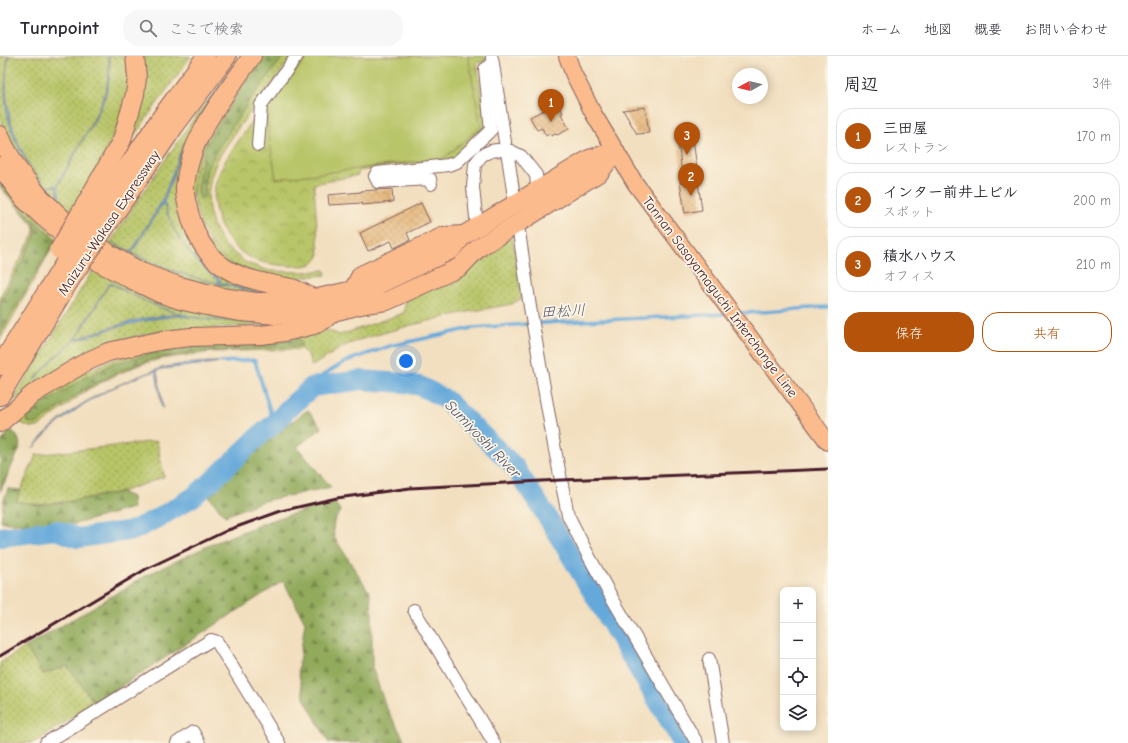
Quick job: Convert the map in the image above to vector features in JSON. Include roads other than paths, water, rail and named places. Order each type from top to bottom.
[{"type":"highway","points":[[0,356],[62,268],[97,212],[122,140],[135,94],[137,78],[135,56]]},
{"type":"highway","name":"Maizuru-Wakasa Expressway","points":[[0,366],[97,212],[162,116],[206,56]]},
{"type":"highway","name":"Maizuru-Wakasa Expressway","points":[[97,212],[174,127],[226,56]]},
{"type":"highway","points":[[252,56],[206,122],[190,159],[185,188],[189,211],[197,235],[205,248],[215,260],[226,269],[239,275],[297,290],[313,298]]},
{"type":"highway","points":[[0,135],[17,168],[41,198],[63,219],[110,254],[141,272],[176,285],[222,297],[256,302],[304,301],[354,290],[363,283],[471,231],[589,159],[615,151]]},
{"type":"highway","points":[[0,166],[24,198],[44,218],[100,263],[158,293],[183,301],[240,312],[275,315],[333,312],[365,304],[387,301],[460,267],[478,248],[600,172],[615,151]]},
{"type":"highway","name":"Maizuru-Wakasa Expressway","points":[[0,396],[62,268]]},
{"type":"highway","points":[[0,423],[33,394],[86,362],[108,352],[134,346],[191,337],[261,335],[285,332],[314,325],[324,320],[333,312]]},
{"type":"main road","name":"Tannan Sasayamaguchi Interchange Line","points":[[566,56],[593,112],[635,183],[828,442]]},
{"type":"street","points":[[258,145],[261,105],[297,56]]},
{"type":"street","points":[[492,60],[505,142]]},
{"type":"street","points":[[431,184],[430,179],[378,182],[375,176],[377,173],[448,165],[457,162],[485,136],[491,130],[485,70],[492,60]]},
{"type":"street","points":[[471,231],[475,164],[482,155],[491,151],[511,151],[521,156],[536,176],[538,211]]},
{"type":"street","points":[[508,157],[514,197]]},
{"type":"street","points":[[519,232],[530,307],[568,515],[612,598],[697,743]]},
{"type":"street","points":[[414,610],[494,743]]},
{"type":"street","points":[[46,743],[211,640],[217,642],[279,743]]},
{"type":"street","points":[[709,659],[723,743]]},
{"type":"street","points":[[177,743],[193,732],[199,743]]},
{"type":"water","points":[[109,56],[110,68],[109,80],[103,103],[58,186],[61,203],[72,213],[60,203],[56,186],[46,188],[34,172],[46,187],[57,185],[102,101],[108,79]]},
{"type":"water","points":[[7,68],[6,93],[12,126],[18,143],[34,172],[21,152],[10,126],[5,98],[5,84],[6,70]]},
{"type":"water","points":[[228,75],[192,130],[184,145],[164,202],[170,220],[163,203],[132,253],[175,271],[219,283],[218,280],[199,263],[180,240],[195,257],[220,279],[221,283],[257,293],[200,279],[164,268],[146,261],[112,242],[131,252],[162,201],[183,145],[211,98]]},
{"type":"water","points":[[110,282],[140,298],[128,293],[110,283],[76,339],[114,326],[141,319],[168,315],[182,315],[163,309],[148,302],[170,311],[197,317],[216,320],[262,323],[209,320],[178,316],[154,319],[117,327],[74,341],[33,381],[54,358],[74,340]]},
{"type":"water","points":[[232,361],[162,369],[157,371],[162,408],[156,371],[145,375],[170,366]]},
{"type":"water","points":[[128,381],[110,389],[84,404],[48,432],[65,416],[90,400],[103,392]]},
{"type":"waterway","name":"田松川","points":[[737,313],[828,307]]},
{"type":"waterway","name":"田松川","points":[[312,387],[323,375],[347,361],[390,346],[472,328],[725,314]]},
{"type":"waterway","points":[[222,362],[255,361],[274,424]]},
{"type":"waterway","name":"Sumiyoshi River","points":[[0,537],[56,530],[78,538],[134,530],[193,497],[261,434],[274,424],[312,387],[361,380],[403,383],[420,386],[445,399],[514,466],[548,518],[682,743]]},
{"type":"railway","points":[[0,656],[146,569],[228,530],[281,511],[337,498],[410,488],[828,469]]},
{"type":"place","name":"三田屋","points":[[551,122]]},
{"type":"place","name":"積水ハウス","points":[[687,155]]},
{"type":"place","name":"インター前井上ビル","points":[[691,196]]}]
